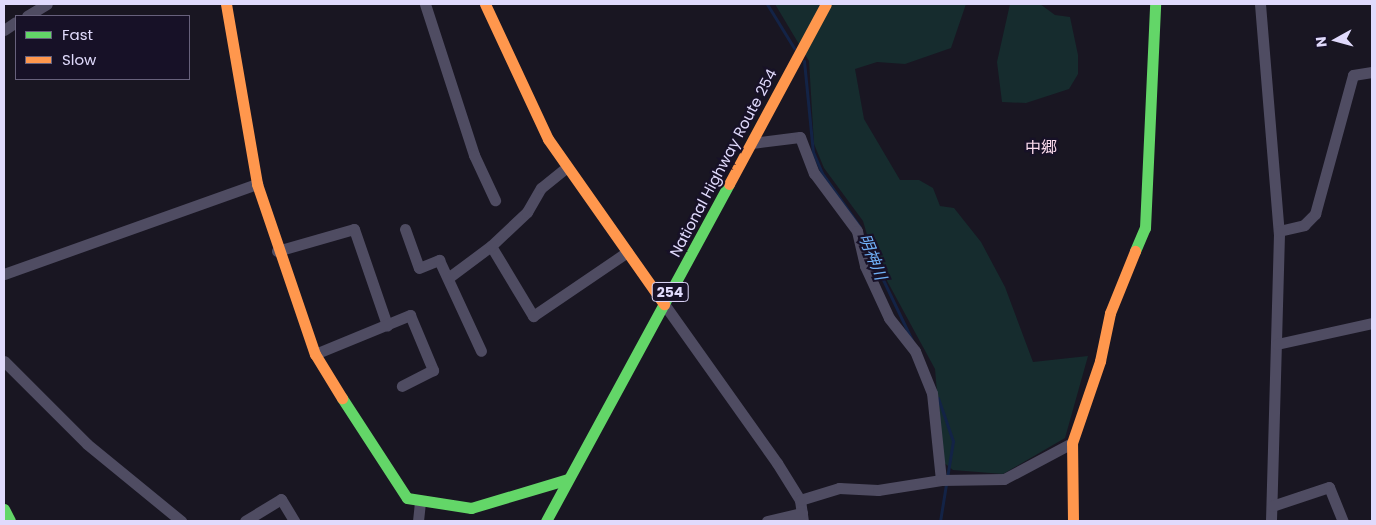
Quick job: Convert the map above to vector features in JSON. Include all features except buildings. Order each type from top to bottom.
[{"type":"main road","points":[[226,4],[256,184],[277,251],[315,354],[400,493],[420,501],[471,508],[493,505],[568,479]]},
{"type":"main road","points":[[485,4],[548,140],[664,304]]},
{"type":"main road","name":"National Highway Route 254","points":[[546,521],[752,143],[803,41],[826,4]]},
{"type":"main road","points":[[1073,521],[1069,480],[1072,443],[1100,361],[1110,313],[1145,228],[1155,4]]},
{"type":"main road","points":[[4,509],[10,521]]},
{"type":"street","points":[[28,15],[47,4]]},
{"type":"street","points":[[425,4],[474,155],[495,200]]},
{"type":"street","points":[[1260,4],[1279,232],[1271,521]]},
{"type":"street","points":[[4,30],[15,23]]},
{"type":"street","points":[[1279,232],[1304,225],[1315,214],[1353,75],[1372,72]]},
{"type":"street","points":[[752,143],[800,137],[814,173],[857,231],[865,266],[890,318],[915,351],[932,393],[947,479]]},
{"type":"street","points":[[448,278],[491,246],[566,167]]},
{"type":"street","points":[[4,274],[256,184]]},
{"type":"street","points":[[277,251],[354,229],[387,324]]},
{"type":"street","points":[[404,230],[419,268],[439,260],[482,350]]},
{"type":"street","points":[[491,246],[533,316],[627,252]]},
{"type":"street","points":[[664,304],[800,500],[802,517],[767,521]]},
{"type":"street","points":[[315,354],[410,315],[434,370],[402,386]]},
{"type":"street","points":[[1277,344],[1372,323]]},
{"type":"street","points":[[4,361],[87,444],[181,521]]},
{"type":"street","points":[[800,500],[839,488],[878,490],[947,479],[1004,479],[1072,443]]},
{"type":"street","points":[[1272,506],[1329,487],[1343,521]]},
{"type":"street","points":[[246,521],[281,499],[294,521]]},
{"type":"street","points":[[418,521],[420,501]]},
{"type":"green space","points":[[775,4],[966,4],[951,48],[905,64],[877,62],[855,69],[864,119],[900,180],[919,180],[933,188],[940,206],[954,208],[981,242],[1005,287],[1033,362],[1088,356],[1065,438],[1003,474],[953,470],[943,462],[935,369],[873,255],[863,221],[824,168],[814,144],[809,61]]},
{"type":"green space","points":[[1010,4],[1040,4],[1055,15],[1070,17],[1078,55],[1078,74],[1069,89],[1026,103],[1002,102],[997,62]]},
{"type":"waterway","name":"明神川","points":[[767,4],[794,48]]},
{"type":"waterway","name":"明神川","points":[[804,61],[813,152],[822,173],[860,227]]},
{"type":"waterway","name":"明神川","points":[[864,240],[912,340]]},
{"type":"waterway","name":"明神川","points":[[938,398],[953,441],[940,521]]},
{"type":"traffic: fast","points":[[1135,251],[1145,228],[1155,4]]},
{"type":"traffic: fast","points":[[546,521],[729,184]]},
{"type":"traffic: fast","points":[[342,398],[407,498],[471,508],[568,479]]},
{"type":"traffic: fast","points":[[4,509],[10,521]]},
{"type":"traffic: slow","points":[[226,4],[257,184],[315,354],[342,398]]},
{"type":"traffic: slow","points":[[485,4],[548,139],[664,304]]},
{"type":"traffic: slow","points":[[729,184],[826,4]]},
{"type":"traffic: slow","points":[[1073,521],[1072,443],[1100,361],[1110,313],[1135,251]]},
{"type":"district","name":"中郷","points":[[1041,148]]}]
